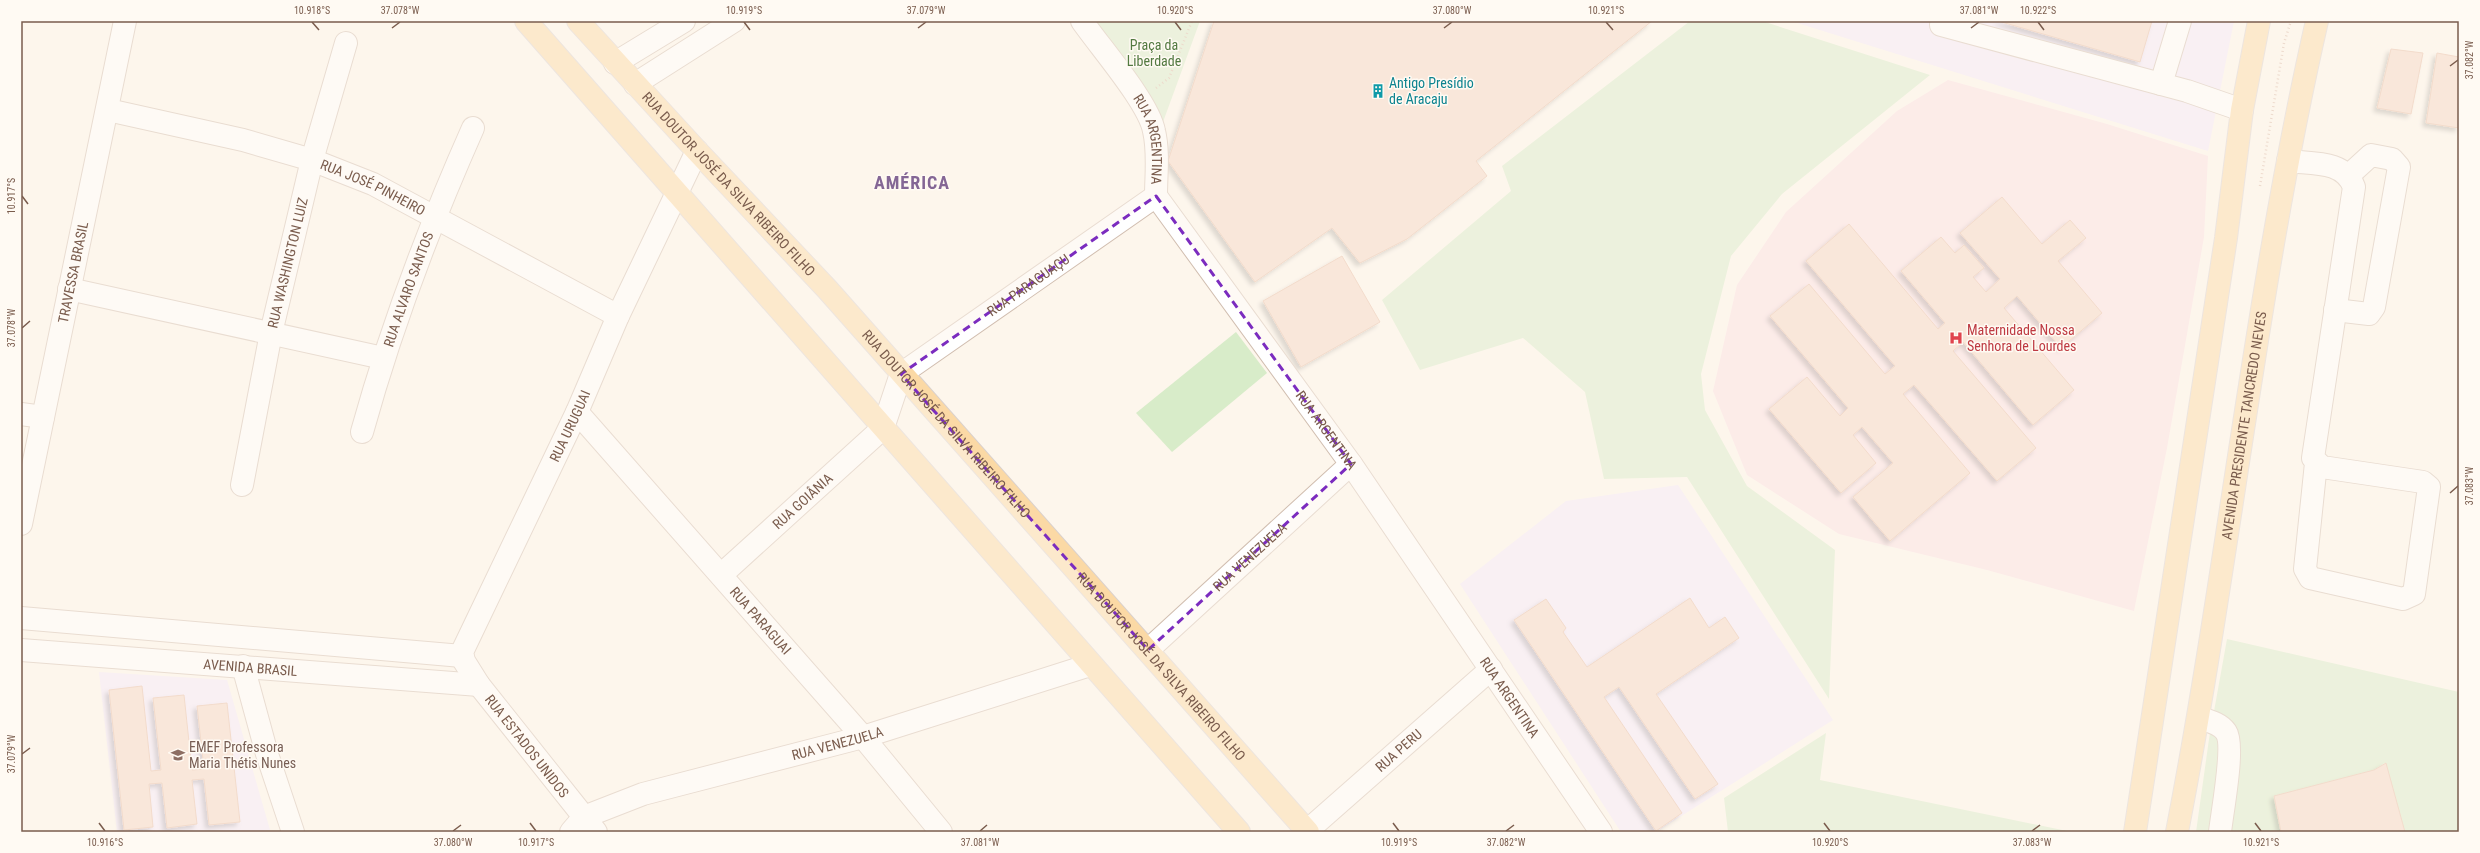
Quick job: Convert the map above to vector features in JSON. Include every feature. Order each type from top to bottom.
[{"type":"main road","points":[[526,21],[1090,665],[1239,832]]},
{"type":"main road","name":"RUA DOUTOR JOSÉ DA SILVA RIBEIRO FILHO","points":[[578,21],[615,63],[822,284],[1308,832]]},
{"type":"main road","points":[[2135,832],[2223,253],[2242,110],[2260,21]]},
{"type":"main road","name":"AVENIDA PRESIDENTE TANCREDO NEVES","points":[[2177,832],[2199,718],[2266,280],[2288,161],[2318,21]]},
{"type":"street","name":"TRAVESSA BRASIL","points":[[21,524],[126,21]]},
{"type":"street","points":[[615,63],[684,21]]},
{"type":"street","points":[[635,84],[734,21]]},
{"type":"street","name":"RUA ARGENTINA","points":[[1082,21],[1140,100],[1154,131],[1156,196],[1351,464],[1601,832]]},
{"type":"street","points":[[2161,84],[2180,21]]},
{"type":"street","points":[[1941,25],[2161,84],[2242,110]]},
{"type":"street","name":"RUA WASHINGTON LUIZ","points":[[242,485],[271,333],[312,160],[346,43]]},
{"type":"street","name":"RUA JOSÉ PINHEIRO","points":[[108,110],[244,140],[312,160],[373,184],[618,316]]},
{"type":"street","name":"RUA ALVARO SANTOS","points":[[362,432],[383,358],[434,218],[473,128]]},
{"type":"street","name":"RUA URUGUAI","points":[[462,656],[464,647],[577,412],[618,316],[697,151]]},
{"type":"street","points":[[2335,310],[2369,314],[2374,307],[2399,167],[2392,159],[2371,155],[2348,176]]},
{"type":"street","points":[[2288,161],[2336,167],[2348,176],[2354,187],[2313,453],[2316,463],[2305,569],[2310,578],[2403,599],[2414,594],[2429,487],[2423,482],[2322,467],[2316,463]]},
{"type":"street","name":"RUA PARAGUAÇU","points":[[901,374],[1156,196]]},
{"type":"street","points":[[69,289],[383,358]]},
{"type":"street","points":[[883,428],[901,374]]},
{"type":"street","name":"RUA PARAGUAI","points":[[577,412],[863,737],[941,832]]},
{"type":"street","points":[[21,414],[43,417]]},
{"type":"street","name":"RUA GOIÂNIA","points":[[721,575],[883,428]]},
{"type":"street","name":"RUA VENEZUELA","points":[[1148,650],[1351,464]]},
{"type":"street","name":"AVENIDA BRASIL","points":[[21,618],[462,656]]},
{"type":"street","name":"AVENIDA BRASIL","points":[[21,650],[479,684]]},
{"type":"street","name":"RUA ESTADOS UNIDOS","points":[[462,656],[479,684],[584,827]]},
{"type":"street","name":"RUA VENEZUELA","points":[[584,827],[643,794],[863,737],[1090,665]]},
{"type":"street","points":[[243,666],[266,754],[293,832]]},
{"type":"street","name":"RUA PERU","points":[[1308,832],[1491,669]]},
{"type":"street","points":[[2199,718],[2222,727],[2229,738],[2230,755],[2220,832]]},
{"type":"path","points":[[1140,100],[1169,78],[1192,21]]},
{"type":"highlighted area","points":[[1156,196],[1351,464],[1148,650],[901,374]]},
{"type":"shaded area","points":[[1791,21],[2234,21],[2208,151]]},
{"type":"shaded area","name":"Maternidade Nossa Senhora de Lourdes","points":[[1948,80],[2107,124],[2208,156],[2204,237],[2167,448],[2134,611],[1987,570],[1839,534],[1747,475],[1713,391],[1737,285],[1786,212],[1897,111]]},
{"type":"shaded area","points":[[1678,485],[1833,720],[1656,832],[1621,832],[1460,584],[1566,501]]},
{"type":"shaded area","name":"EMEF Professora Maria Thétis Nunes","points":[[99,672],[227,680],[270,830],[256,832],[117,832]]},
{"type":"green space","name":"Praça da Liberdade","points":[[1094,21],[1200,21],[1163,122]]},
{"type":"green space","points":[[1690,21],[1762,21],[1930,75],[1782,194],[1731,256],[1701,374],[1705,410],[1747,486],[1835,550],[1829,699],[1687,477],[1604,479],[1585,392],[1523,338],[1420,370],[1382,300],[1511,191],[1502,166]]},
{"type":"green space","points":[[1236,332],[1267,373],[1172,452],[1136,413]]},
{"type":"green space","points":[[2227,639],[2459,692],[2459,832],[2405,832],[2385,763],[2374,770],[2274,796],[2281,832],[2196,832],[2209,739]]},
{"type":"green space","points":[[1826,733],[1820,780],[2072,832],[1728,832],[1724,798]]},
{"type":"building","name":"Antigo Presídio de Aracaju","points":[[1214,21],[1652,21],[1476,161],[1487,176],[1407,239],[1360,263],[1332,228],[1255,282],[1168,161]]},
{"type":"building","points":[[1998,21],[2152,21],[2140,62]]},
{"type":"building","points":[[2391,49],[2423,53],[2411,114],[2377,108]]},
{"type":"building","points":[[2437,53],[2459,57],[2459,128],[2426,123]]},
{"type":"building","points":[[2002,197],[2042,244],[2070,220],[2086,238],[2058,261],[2102,313],[2061,348],[2017,296],[2004,308],[2074,390],[2033,425],[1963,342],[1953,351],[2036,448],[1997,481],[1914,385],[1903,394],[1970,473],[1890,541],[1853,497],[1893,463],[1862,427],[1853,435],[1876,463],[1841,493],[1769,409],[1807,377],[1840,416],[1848,408],[1770,316],[1809,284],[1885,374],[1895,366],[1806,261],[1849,224],[1938,329],[1945,323],[1901,271],[1941,237],[1955,253],[1964,245],[1984,268],[1973,277],[1986,292],[2000,279],[1960,233]]},
{"type":"building","points":[[1342,256],[1380,322],[1301,367],[1263,301]]},
{"type":"building","points":[[1690,598],[1709,628],[1725,617],[1739,638],[1656,694],[1718,784],[1695,799],[1619,687],[1604,697],[1682,813],[1656,831],[1514,620],[1546,599],[1566,628],[1563,632],[1587,667]]},
{"type":"building","points":[[142,686],[151,771],[161,770],[153,698],[184,695],[192,770],[204,769],[197,706],[227,703],[240,822],[209,825],[204,779],[192,780],[197,824],[167,828],[162,783],[149,784],[153,827],[124,830],[109,690]]},
{"type":"building","points":[[2386,763],[2405,832],[2281,832],[2274,796],[2374,770]]},
{"type":"place","name":"Antigo Presídio de Aracaju","points":[[1378,91]]},
{"type":"place","name":"Maternidade Nossa Senhora de Lourdes","points":[[1956,338]]},
{"type":"place","name":"EMEF Professora Maria Thétis Nunes","points":[[178,755]]},
{"type":"district","name":"AMÉRICA","points":[[912,183]]}]
